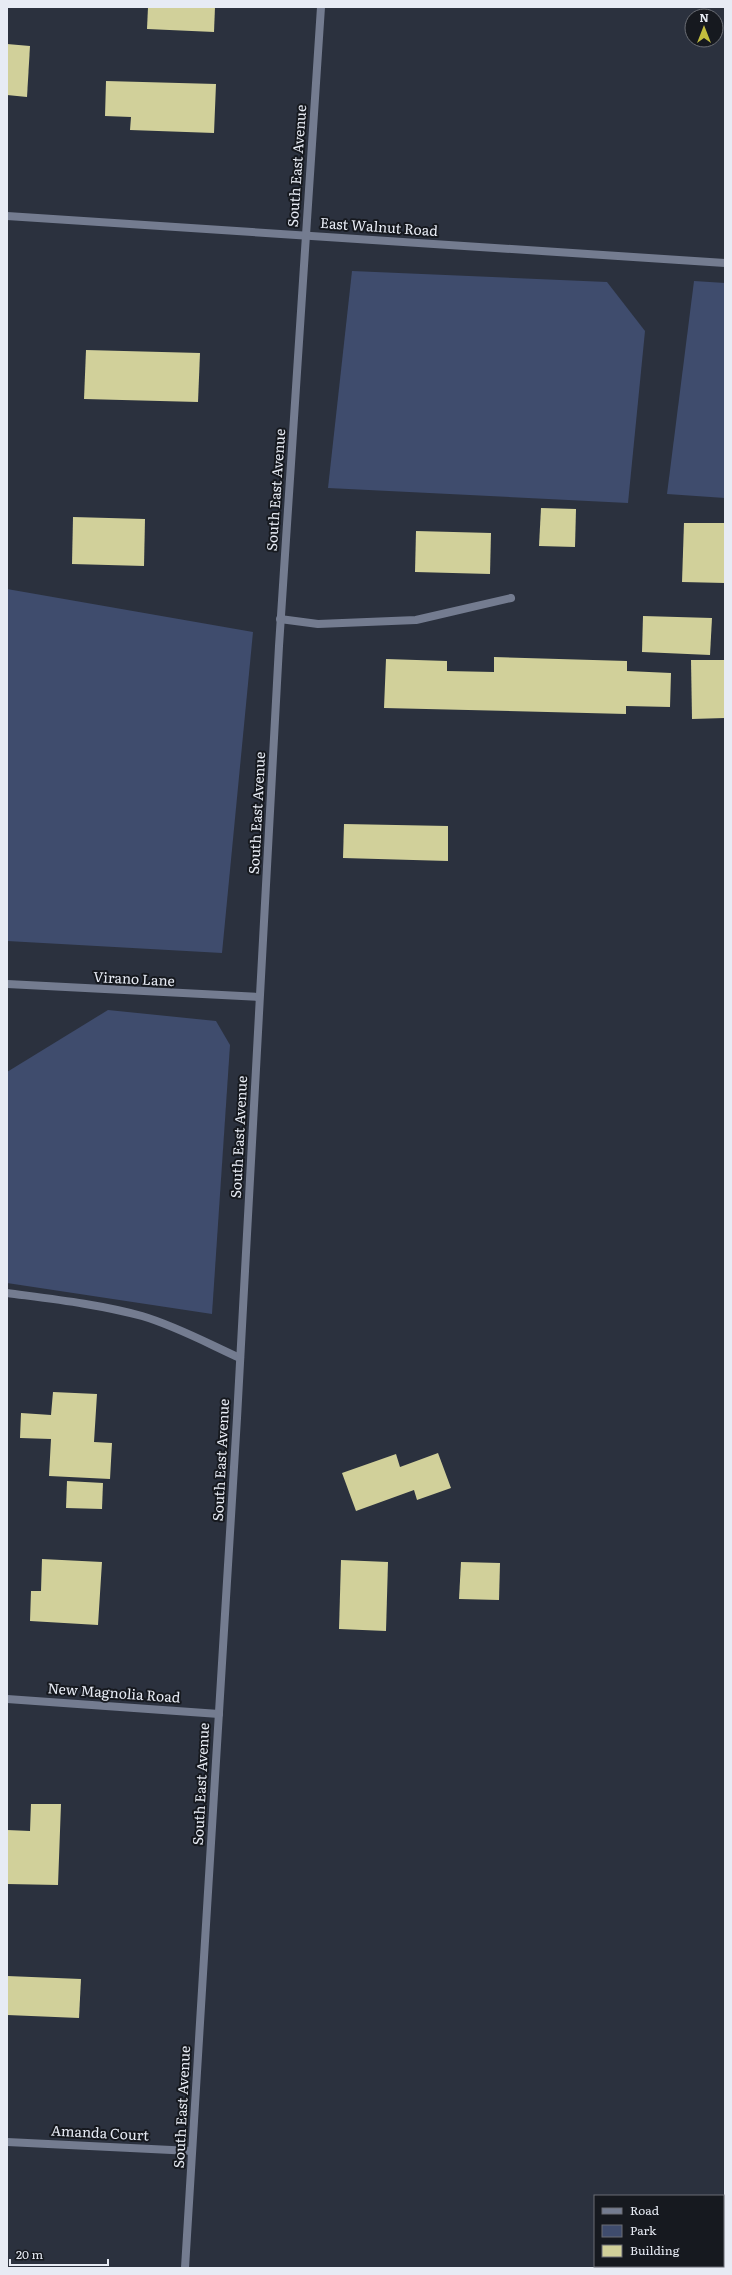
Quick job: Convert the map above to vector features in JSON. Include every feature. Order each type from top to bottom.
[{"type":"street","name":"South East Avenue","points":[[185,2268],[240,1358],[280,619],[321,7]]},
{"type":"street","name":"East Walnut Road","points":[[7,216],[725,262]]},
{"type":"street","points":[[280,619],[318,624],[416,620],[511,598]]},
{"type":"street","name":"Virano Lane","points":[[7,984],[259,997]]},
{"type":"street","points":[[7,1293],[64,1300],[143,1317],[198,1338],[240,1358]]},
{"type":"street","name":"New Magnolia Road","points":[[7,1699],[219,1714]]},
{"type":"street","name":"Amanda Court","points":[[7,2142],[192,2151]]},
{"type":"green space","points":[[352,271],[607,282],[645,331],[628,503],[328,488]]},
{"type":"green space","points":[[694,281],[725,283],[725,498],[667,494]]},
{"type":"green space","points":[[7,589],[253,632],[222,953],[7,941]]},
{"type":"green space","points":[[108,1010],[216,1021],[230,1045],[212,1314],[7,1283],[7,1072]]},
{"type":"building","points":[[148,7],[215,7],[214,32],[147,29]]},
{"type":"building","points":[[7,44],[30,46],[27,97],[7,95]]},
{"type":"building","points":[[106,81],[216,84],[214,133],[130,130],[131,117],[105,116]]},
{"type":"building","points":[[86,350],[200,353],[198,402],[84,399]]},
{"type":"building","points":[[541,508],[576,509],[575,547],[539,546]]},
{"type":"building","points":[[73,517],[145,519],[144,566],[72,564]]},
{"type":"building","points":[[684,523],[725,523],[725,583],[682,582]]},
{"type":"building","points":[[416,531],[491,533],[490,574],[415,572]]},
{"type":"building","points":[[643,616],[712,618],[710,655],[642,652]]},
{"type":"building","points":[[494,657],[627,661],[627,671],[671,673],[670,707],[626,706],[626,714],[384,708],[386,659],[447,661],[447,671],[494,672]]},
{"type":"building","points":[[691,660],[725,660],[725,718],[692,719]]},
{"type":"building","points":[[344,824],[448,826],[448,861],[343,858]]},
{"type":"building","points":[[53,1392],[97,1394],[94,1442],[112,1443],[110,1479],[49,1476],[51,1439],[20,1438],[21,1413],[51,1415]]},
{"type":"building","points":[[438,1453],[451,1488],[417,1500],[414,1490],[356,1511],[342,1473],[396,1454],[400,1467]]},
{"type":"building","points":[[67,1481],[103,1483],[102,1509],[66,1508]]},
{"type":"building","points":[[42,1559],[102,1562],[98,1625],[30,1621],[31,1591],[41,1591]]},
{"type":"building","points":[[341,1560],[388,1562],[386,1631],[339,1629]]},
{"type":"building","points":[[461,1562],[500,1563],[499,1600],[459,1599]]},
{"type":"building","points":[[31,1804],[61,1804],[58,1885],[7,1884],[7,1830],[30,1831]]},
{"type":"building","points":[[7,1976],[81,1979],[79,2018],[7,2015]]}]
